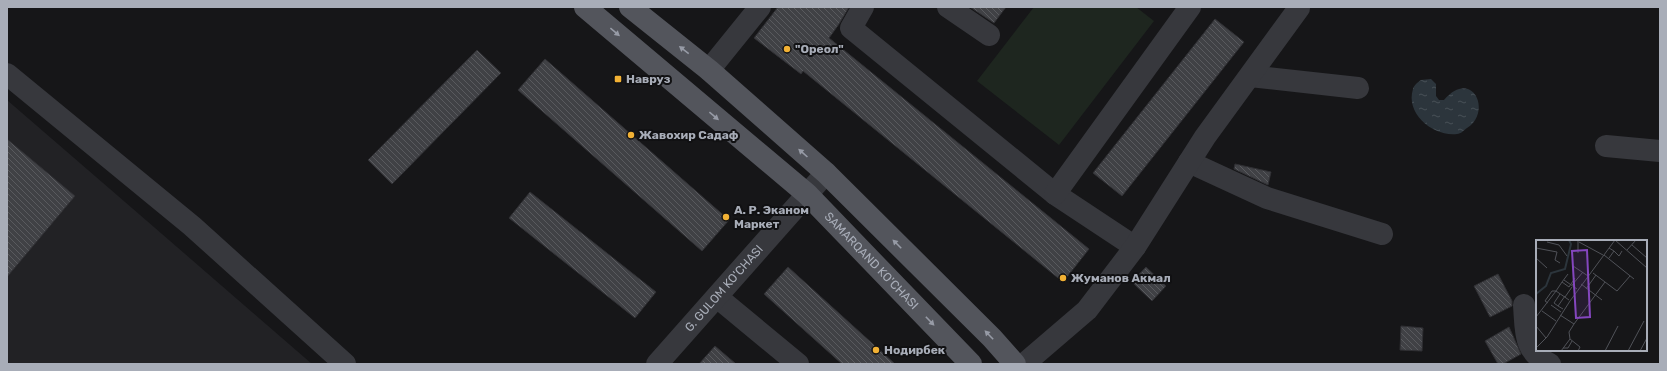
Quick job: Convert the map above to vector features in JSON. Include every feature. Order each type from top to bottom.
[{"type":"main road","name":"SAMARQAND KO'CHASI","points":[[585,7],[807,194],[971,364]]},
{"type":"main road","points":[[630,7],[709,70],[826,173],[992,338],[1015,364]]},
{"type":"street","points":[[709,70],[760,7]]},
{"type":"street","points":[[863,7],[851,28],[1055,194],[1135,247]]},
{"type":"street","points":[[948,7],[988,35]]},
{"type":"street","points":[[1055,194],[1190,7]]},
{"type":"street","points":[[1024,364],[1087,310],[1135,247],[1204,137],[1299,8]]},
{"type":"street","points":[[7,74],[192,226],[345,364]]},
{"type":"street","points":[[1250,76],[1358,88]]},
{"type":"street","points":[[1606,146],[1660,151]]},
{"type":"street","points":[[1189,162],[1267,198],[1382,234]]},
{"type":"street","name":"G. GULOM KO'CHASI","points":[[657,364],[826,173]]},
{"type":"street","points":[[717,297],[798,364]]},
{"type":"street","points":[[1524,305],[1527,341],[1540,360],[1550,364]]},
{"type":"shaded area","points":[[1034,7],[1136,7],[1154,21],[1059,145],[977,81]]},
{"type":"shaded area","points":[[7,100],[147,221],[312,364],[7,364]]},
{"type":"water","points":[[1431,79],[1436,84],[1436,96],[1439,100],[1444,100],[1454,91],[1463,88],[1470,90],[1476,96],[1479,103],[1475,121],[1460,133],[1448,134],[1439,132],[1423,122],[1417,115],[1413,107],[1412,98],[1414,88],[1421,80]]},
{"type":"building","points":[[778,7],[849,7],[829,38],[1089,249],[1063,282],[803,71],[801,74],[754,38]]},
{"type":"building","points":[[970,7],[1006,7],[994,23]]},
{"type":"building","points":[[1215,19],[1244,42],[1122,196],[1093,173]]},
{"type":"building","points":[[477,50],[501,73],[392,184],[368,160]]},
{"type":"building","points":[[545,59],[729,220],[702,251],[518,90]]},
{"type":"building","points":[[7,139],[75,196],[7,277]]},
{"type":"building","points":[[1235,164],[1271,172],[1268,185],[1234,169]]},
{"type":"building","points":[[530,192],[656,292],[635,318],[509,218]]},
{"type":"building","points":[[788,267],[895,364],[842,364],[764,294]]},
{"type":"building","points":[[1146,267],[1166,286],[1152,301],[1132,282]]},
{"type":"building","points":[[1498,274],[1512,301],[1512,306],[1490,317],[1474,286]]},
{"type":"building","points":[[1401,326],[1423,328],[1422,351],[1400,350]]},
{"type":"building","points":[[1509,327],[1521,354],[1503,364],[1498,364],[1485,341]]},
{"type":"building","points":[[715,346],[736,364],[699,364]]},
{"type":"place","name":"\"Ореол\"","points":[[787,49]]},
{"type":"place","name":"Навруз","points":[[618,79]]},
{"type":"place","name":"Жавохир Садаф","points":[[631,135]]},
{"type":"place","name":"А. Р. Эканом Маркет","points":[[726,217]]},
{"type":"place","name":"Жуманов Акмал","points":[[1063,278]]},
{"type":"place","name":"Нодирбек","points":[[876,350]]}]
